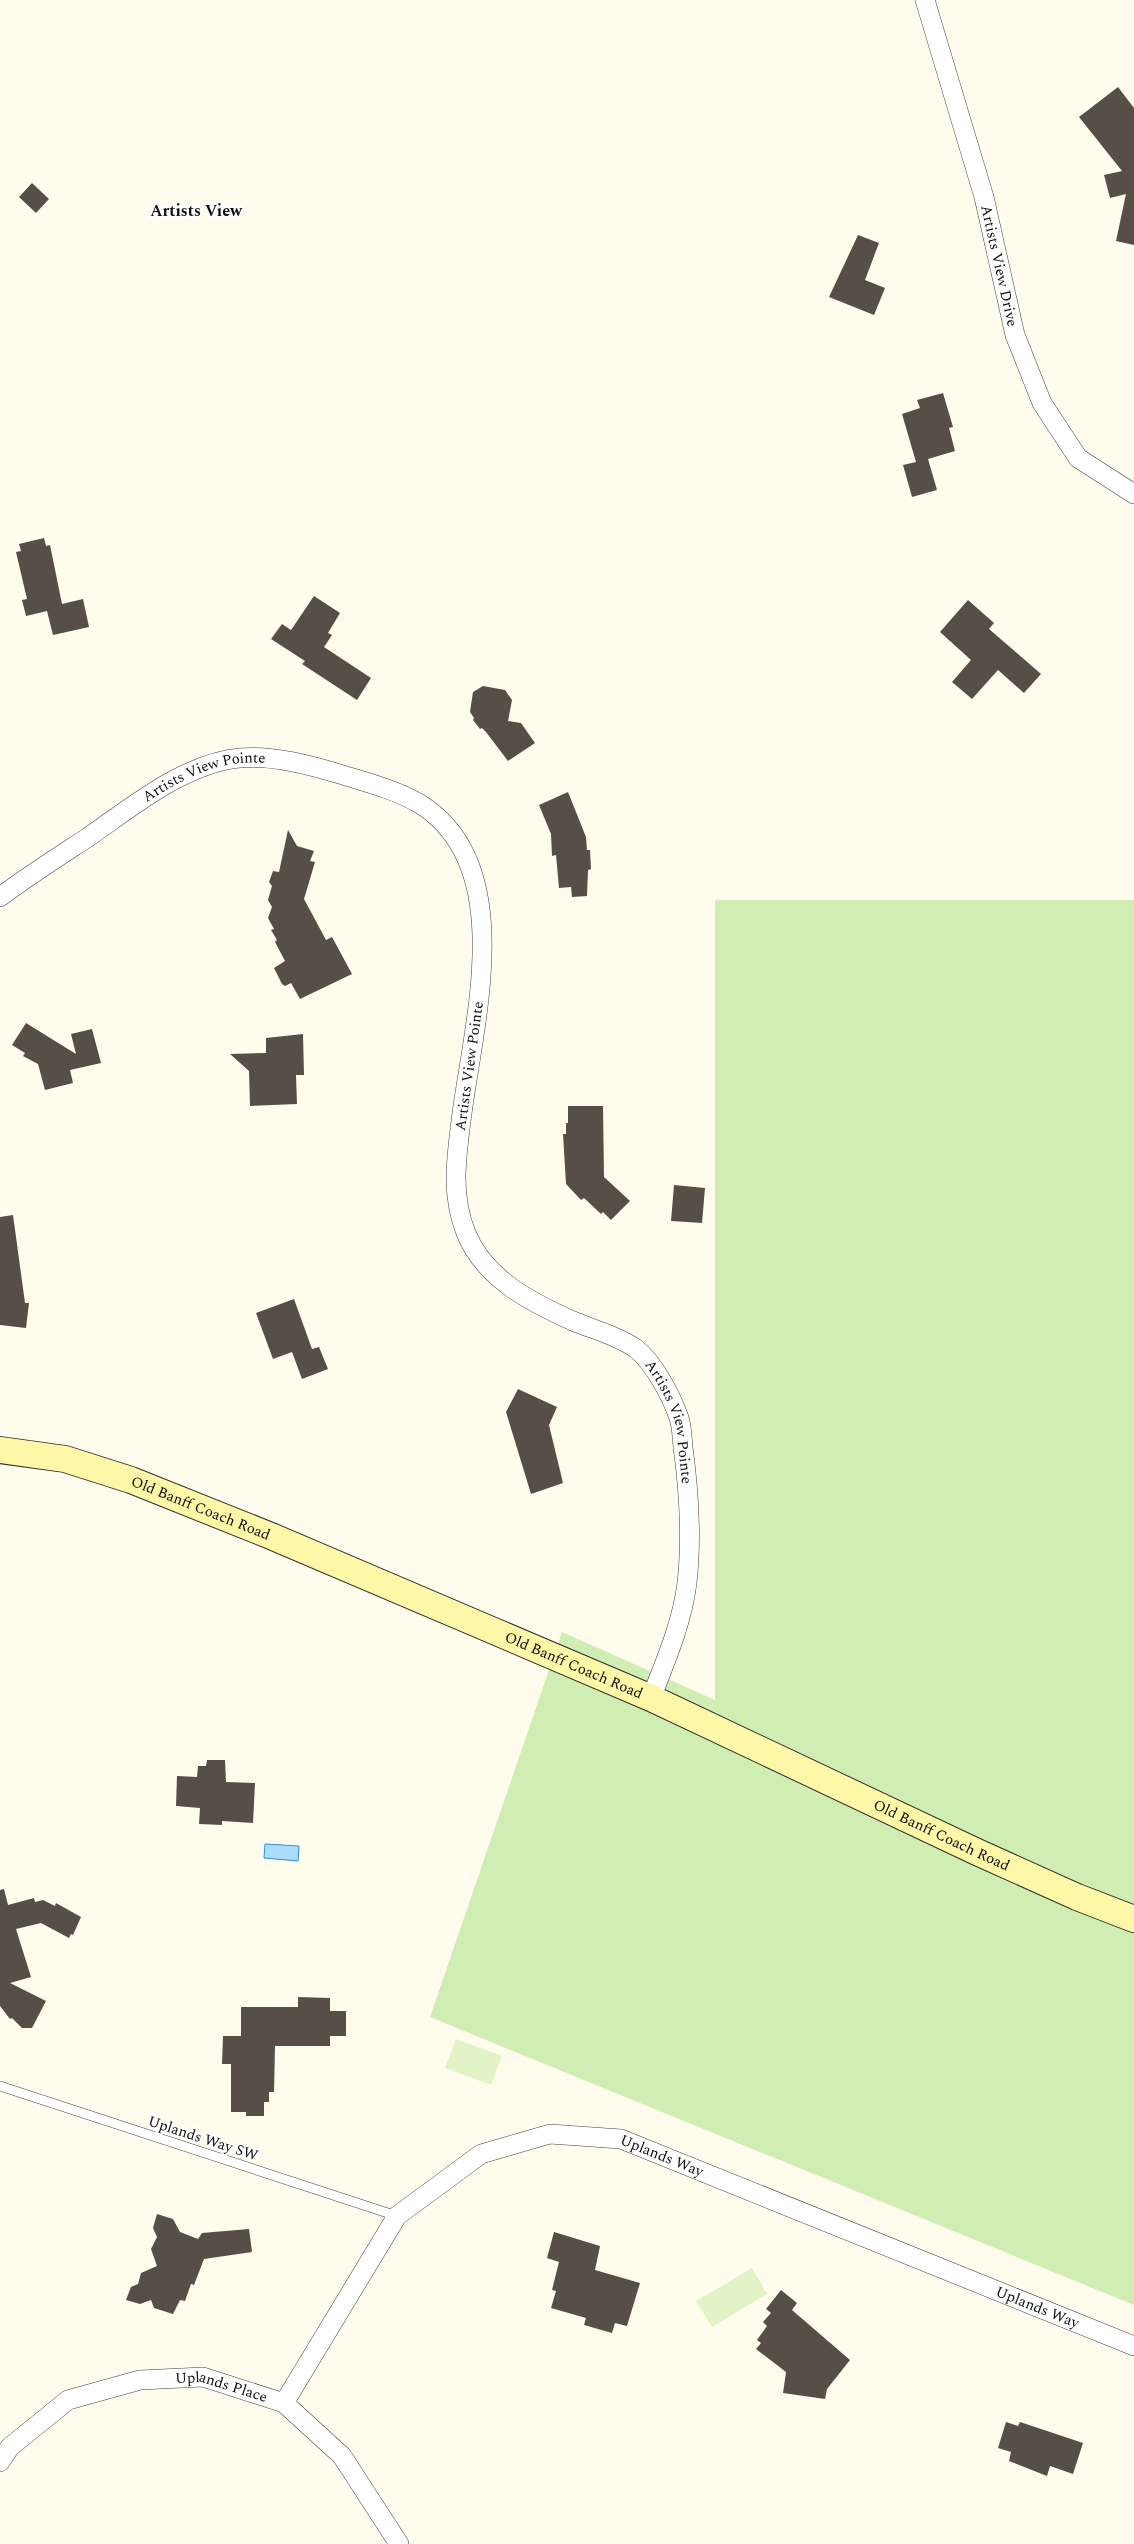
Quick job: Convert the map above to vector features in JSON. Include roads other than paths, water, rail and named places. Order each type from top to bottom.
[{"type":"main road","name":"Old Banff Coach Road","points":[[0,1450],[65,1459],[131,1480],[280,1540],[651,1698],[985,1855],[1077,1897],[1134,1919]]},
{"type":"street","name":"Artists View Drive","points":[[925,0],[984,197],[1015,335],[1042,403],[1078,458],[1134,494]]},
{"type":"street","name":"Artists View Pointe","points":[[0,897],[169,784],[208,764],[240,758],[273,758],[334,772],[391,790],[423,806],[462,847],[471,868],[482,934],[478,1021],[463,1102],[455,1175],[456,1202],[466,1233],[483,1264],[520,1294],[573,1321],[608,1333],[638,1350],[657,1373],[679,1418],[689,1512],[687,1584],[674,1638],[651,1698]]},
{"type":"street","name":"Uplands Way","points":[[284,2403],[396,2216],[481,2154],[550,2134],[621,2139],[1134,2346]]},
{"type":"street","name":"Uplands Place","points":[[0,2462],[10,2447],[68,2400],[140,2380],[203,2377],[284,2403],[342,2456],[399,2544]]},
{"type":"lane","name":"Uplands Way SW","points":[[0,2086],[396,2216]]},
{"type":"water","points":[[265,1844],[299,1846],[298,1861],[264,1858]]},
{"type":"district","name":"Artists View","points":[[196,210]]}]
